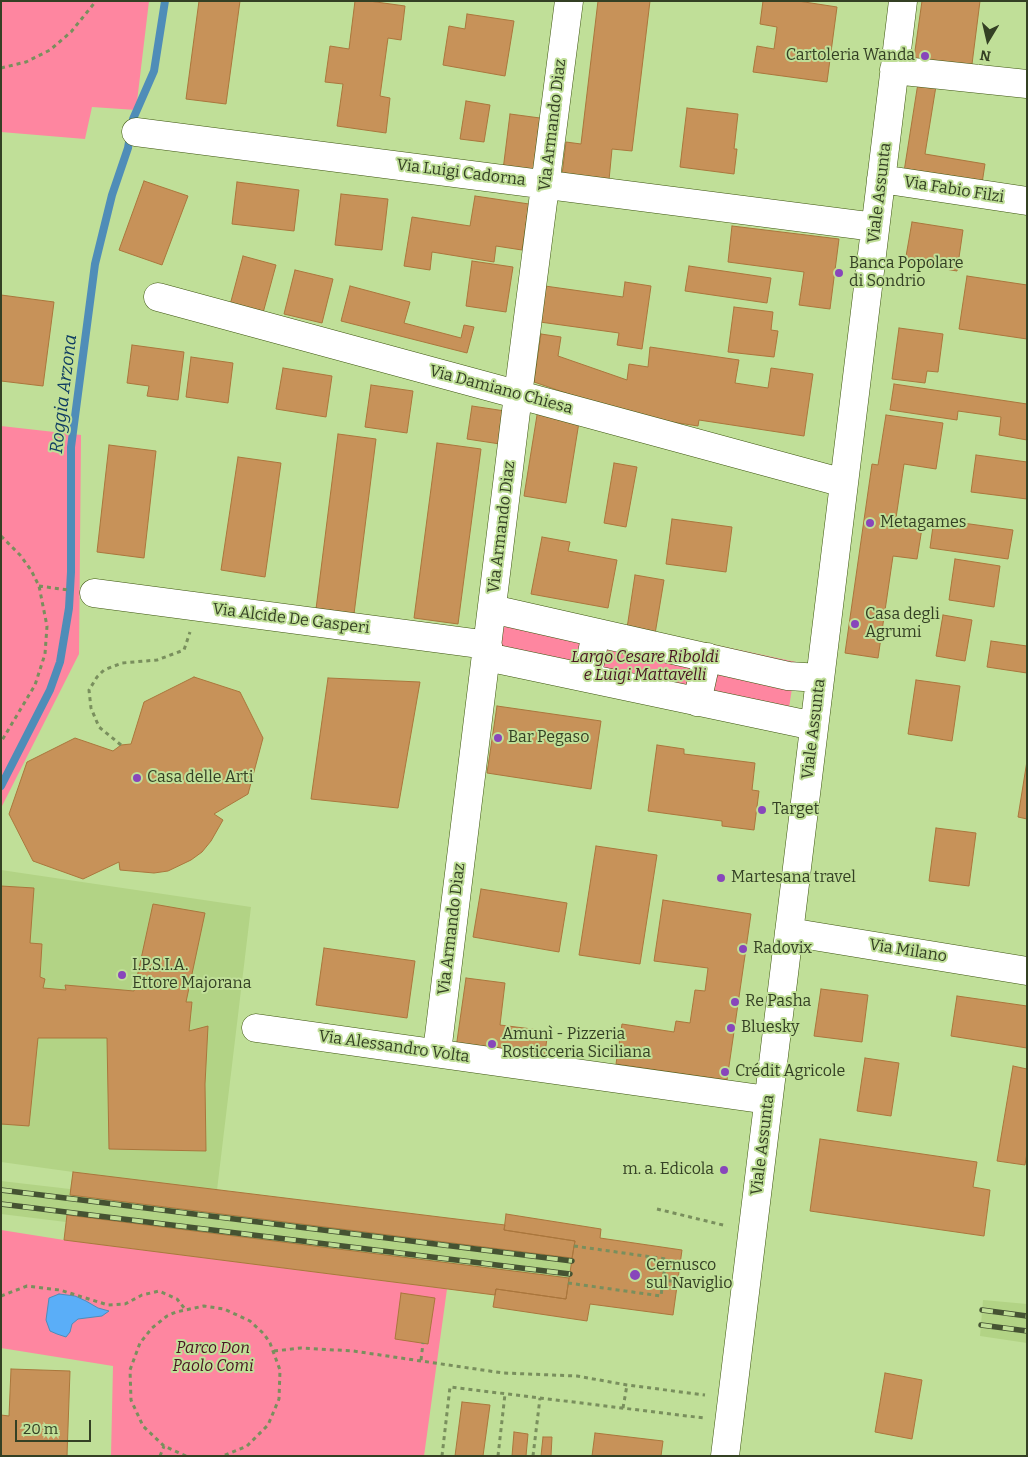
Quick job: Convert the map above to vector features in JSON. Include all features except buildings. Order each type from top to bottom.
[{"type":"street","name":"Via Armando Diaz","points":[[437,1052],[518,394],[569,1]]},
{"type":"street","name":"Viale Assunta","points":[[725,1456],[903,1]]},
{"type":"street","points":[[894,70],[1027,84]]},
{"type":"street","name":"Via Luigi Cadorna","points":[[136,132],[875,227]]},
{"type":"street","name":"Via Fabio Filzi","points":[[881,179],[1027,201]]},
{"type":"street","name":"Via Damiano Chiesa","points":[[158,297],[844,483]]},
{"type":"street","name":"Via Alcide De Gasperi","points":[[94,593],[193,606],[487,651]]},
{"type":"street","points":[[492,609],[788,676],[820,678]]},
{"type":"street","points":[[587,678],[596,633]]},
{"type":"street","points":[[487,651],[587,678],[814,726]]},
{"type":"street","points":[[697,702],[706,657]]},
{"type":"street","name":"Via Milano","points":[[789,932],[1027,971]]},
{"type":"street","name":"Via Alessandro Volta","points":[[256,1028],[768,1100]]},
{"type":"path","points":[[1,68],[26,62],[50,50],[71,32],[96,1]]},
{"type":"path","points":[[1,536],[20,555],[31,570],[39,586],[47,626],[45,654],[35,685],[1,742]]},
{"type":"path","points":[[39,586],[52,587]]},
{"type":"path","points":[[121,744],[99,727],[91,708],[90,690],[104,670],[122,663],[156,660],[184,650],[189,635],[193,606]]},
{"type":"path","points":[[658,1209],[735,1228]]},
{"type":"path","points":[[568,1283],[661,1296],[666,1259],[574,1246]]},
{"type":"path","points":[[663,1280],[678,1282]]},
{"type":"path","points":[[1,1296],[27,1286],[60,1290],[108,1305],[125,1304],[142,1295],[159,1291],[177,1299],[185,1309]]},
{"type":"path","points":[[186,1456],[164,1446],[143,1426],[133,1409],[129,1390],[130,1370],[135,1352],[145,1335],[167,1316],[185,1309],[214,1307],[242,1316],[264,1334],[274,1351],[281,1379],[280,1399],[273,1417],[262,1433],[238,1450],[224,1456]]},
{"type":"path","points":[[420,1360],[423,1343]]},
{"type":"path","points":[[274,1351],[310,1348],[353,1351],[503,1373],[577,1376],[627,1385],[710,1395]]},
{"type":"path","points":[[623,1408],[627,1385]]},
{"type":"path","points":[[442,1456],[450,1387],[729,1420]]},
{"type":"path","points":[[498,1456],[505,1394]]},
{"type":"path","points":[[533,1456],[540,1398]]},
{"type":"path","points":[[160,1456],[164,1446]]},
{"type":"shaded area","name":"I.P.S.I.A. Ettore Majorana","points":[[1,870],[251,907],[217,1190],[575,1241],[566,1299],[495,1295],[64,1240],[66,1222],[1,1214],[1,1181],[70,1189],[73,1172],[1,1162]]},
{"type":"shaded area","points":[[983,1300],[1027,1304],[1027,1343],[980,1336]]},
{"type":"green space","points":[[1,1],[149,1],[136,110],[92,107],[85,139],[1,132]]},
{"type":"green space","points":[[1,426],[81,435],[79,654],[1,808]]},
{"type":"green space","name":"Largo Cesare Riboldi e Luigi Mattavelli","points":[[505,600],[796,662],[785,734],[495,672]]},
{"type":"green space","name":"Parco Don Paolo Comi","points":[[1,1230],[64,1240],[447,1289],[424,1456],[111,1456],[113,1366],[1,1348]]},
{"type":"water","points":[[59,1294],[75,1296],[98,1308],[109,1311],[102,1316],[78,1319],[72,1324],[70,1332],[66,1337],[57,1334],[50,1331],[46,1320],[49,1298]]},
{"type":"waterway","name":"Roggia Arzona","points":[[1,786],[50,690],[60,662],[69,608],[71,572],[71,447],[95,264],[112,195],[128,148],[133,119],[154,71],[165,1]]},
{"type":"railway","points":[[1,1190],[572,1261]]},
{"type":"railway","points":[[1,1204],[570,1274]]},
{"type":"railway","points":[[982,1310],[1027,1316]]},
{"type":"railway","points":[[981,1325],[1027,1331]]},
{"type":"place","name":"Cartoleria Wanda","points":[[925,56]]},
{"type":"place","name":"Banca Popolare di Sondrio","points":[[839,273]]},
{"type":"place","name":"Metagames","points":[[870,523]]},
{"type":"place","name":"Casa degli Agrumi","points":[[855,624]]},
{"type":"place","name":"Bar Pegaso","points":[[498,738]]},
{"type":"place","name":"Casa delle Arti","points":[[137,778]]},
{"type":"place","name":"Target","points":[[762,810]]},
{"type":"place","name":"Martesana travel","points":[[721,878]]},
{"type":"place","name":"Radovix","points":[[743,949]]},
{"type":"place","name":"I.P.S.I.A. Ettore Majorana","points":[[122,975]]},
{"type":"place","name":"Re Pasha","points":[[735,1002]]},
{"type":"place","name":"Bluesky","points":[[731,1028]]},
{"type":"place","name":"Amunì - Pizzeria Rosticceria Siciliana","points":[[492,1044]]},
{"type":"place","name":"Crédit Agricole","points":[[725,1072]]},
{"type":"place","name":"m. a. Edicola","points":[[724,1170]]},
{"type":"place","name":"Cernusco sul Naviglio","points":[[635,1275]]}]
